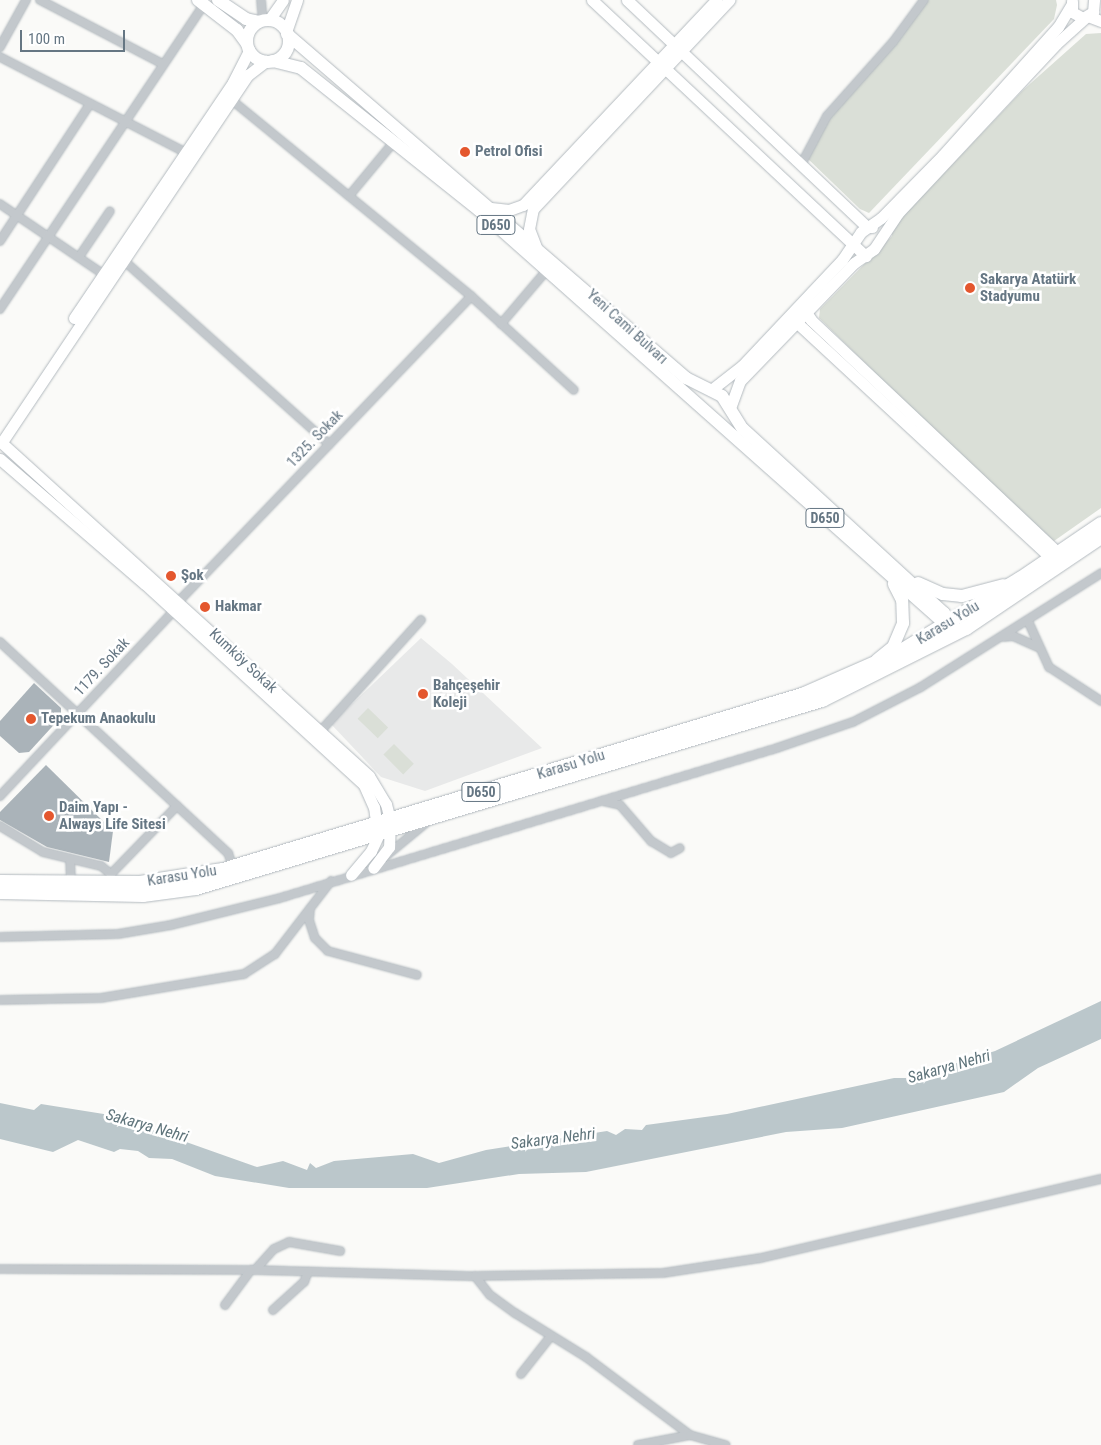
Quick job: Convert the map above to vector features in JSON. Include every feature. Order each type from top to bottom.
[{"type":"highway","name":"Karasu Yolu","points":[[0,882],[71,882],[114,878],[193,876],[234,867],[384,828],[760,708],[864,670],[947,629],[1101,524]]},
{"type":"highway","name":"Karasu Yolu","points":[[947,629],[966,628],[1101,537]]},
{"type":"highway","points":[[0,892],[143,895],[196,888],[384,828],[431,820],[822,700],[947,629]]},
{"type":"main road","points":[[201,2],[237,30],[248,47],[269,61],[284,54],[286,33],[264,21],[246,19],[218,0]]},
{"type":"main road","points":[[248,47],[250,31],[264,21]]},
{"type":"main road","name":"Yeni Cami Bulvarı","points":[[286,33],[686,378],[722,396],[743,429],[892,572],[947,629]]},
{"type":"main road","name":"Yeni Cami Bulvarı","points":[[269,61],[301,68],[393,143],[547,270],[709,414],[892,572]]},
{"type":"main road","points":[[711,390],[702,396],[709,414],[723,415],[730,408]]},
{"type":"main road","points":[[892,572],[927,589],[943,594],[977,594],[1020,579]]},
{"type":"main road","points":[[864,670],[893,647],[900,635],[903,611],[892,572]]},
{"type":"street","points":[[0,47],[26,0]]},
{"type":"street","points":[[40,0],[163,64]]},
{"type":"street","points":[[261,0],[264,21]]},
{"type":"street","points":[[264,21],[283,0]]},
{"type":"street","points":[[286,33],[297,0]]},
{"type":"street","points":[[592,0],[866,256]]},
{"type":"street","points":[[628,0],[677,48],[802,163],[867,227],[877,228],[882,236]]},
{"type":"street","points":[[491,208],[509,210],[523,205],[662,64],[716,0]]},
{"type":"street","points":[[677,48],[729,0]]},
{"type":"street","points":[[802,163],[827,116],[893,42],[924,0]]},
{"type":"street","points":[[711,390],[728,380],[804,308],[866,256],[898,214],[974,136],[1036,64],[1087,17],[1095,8],[1095,0],[1101,3]]},
{"type":"street","points":[[0,309],[163,64],[201,2]]},
{"type":"street","points":[[1071,2],[1075,15],[1101,21]]},
{"type":"street","points":[[804,308],[842,260],[852,242],[943,156],[1058,27],[1071,2]]},
{"type":"street","points":[[1,445],[228,97],[248,47]]},
{"type":"street","points":[[0,57],[185,152]]},
{"type":"street","points":[[0,429],[185,152],[228,97],[248,75],[269,61]]},
{"type":"street","points":[[536,247],[529,229],[533,209],[662,64]]},
{"type":"street","points":[[228,97],[471,296],[574,390]]},
{"type":"street","points":[[0,240],[90,104]]},
{"type":"street","points":[[349,196],[393,143]]},
{"type":"street","points":[[0,204],[103,274]]},
{"type":"street","points":[[79,258],[110,211]]},
{"type":"street","points":[[122,259],[329,444]]},
{"type":"street","points":[[502,324],[547,270]]},
{"type":"street","name":"1325. Sokak","points":[[176,606],[471,296]]},
{"type":"street","points":[[804,308],[811,320],[1054,556]]},
{"type":"street","points":[[730,408],[740,381],[793,319]]},
{"type":"street","points":[[793,319],[1054,556]]},
{"type":"street","name":"Kumköy Sokak","points":[[1,445],[378,788],[384,828]]},
{"type":"street","name":"Kumköy Sokak","points":[[0,459],[19,471],[176,606]]},
{"type":"street","points":[[0,937],[118,934],[280,898],[351,874],[601,801],[853,722],[921,687],[1004,637],[1101,573]]},
{"type":"street","name":"1179. Sokak","points":[[0,796],[176,606]]},
{"type":"street","points":[[317,734],[421,620]]},
{"type":"street","points":[[1028,621],[1038,647],[1049,667],[1101,701]]},
{"type":"street","points":[[1004,637],[1013,636],[1038,647]]},
{"type":"street","points":[[0,642],[228,853],[234,867]]},
{"type":"street","points":[[601,801],[620,805],[651,841],[671,853],[680,848]]},
{"type":"street","points":[[0,826],[43,852],[100,866],[114,878],[119,866],[178,806]]},
{"type":"street","points":[[373,868],[431,820]]},
{"type":"street","points":[[383,858],[384,828]]},
{"type":"street","points":[[351,874],[362,864],[384,828]]},
{"type":"street","points":[[70,860],[71,882]]},
{"type":"street","points":[[0,1000],[100,998],[244,974],[275,954],[331,881]]},
{"type":"street","points":[[310,907],[309,920],[315,938],[328,950],[417,975]]},
{"type":"street","points":[[0,1269],[253,1270],[475,1276],[663,1273],[761,1258],[1101,1179]]},
{"type":"street","points":[[224,1306],[253,1270],[274,1249],[288,1242],[340,1251]]},
{"type":"street","points":[[273,1310],[304,1282],[308,1272]]},
{"type":"street","points":[[475,1276],[490,1295],[586,1357],[690,1435],[713,1443],[726,1445]]},
{"type":"street","points":[[521,1374],[551,1336]]},
{"type":"street","points":[[638,1445],[690,1435]]},
{"type":"shaded area","points":[[924,0],[1056,0],[1057,5],[1054,19],[869,213],[860,209],[807,158],[821,126]]},
{"type":"shaded area","name":"Sakarya Atatürk Stadyumu","points":[[1101,33],[1101,508],[1054,541],[1025,520],[819,318],[820,309],[892,236],[891,229],[1022,91],[1086,34]]},
{"type":"shaded area","name":"Bahçeşehir Koleji","points":[[421,638],[452,664],[542,748],[425,791],[381,777],[331,724]]},
{"type":"shaded area","points":[[368,708],[388,727],[378,738],[358,719]]},
{"type":"shaded area","points":[[394,744],[414,764],[403,774],[383,755]]},
{"type":"water","name":"Sakarya Nehri","points":[[1101,1001],[1101,1039],[1038,1068],[1004,1092],[842,1128],[786,1132],[586,1172],[519,1174],[427,1188],[289,1188],[215,1176],[172,1159],[149,1158],[138,1151],[120,1149],[114,1152],[78,1140],[53,1152],[0,1139],[0,1103],[34,1110],[41,1104],[110,1115],[257,1167],[283,1161],[307,1170],[310,1163],[316,1168],[334,1161],[413,1154],[439,1163],[486,1150],[607,1131],[616,1135],[625,1129],[642,1130],[646,1125],[727,1114],[894,1078],[910,1078],[995,1051]]},
{"type":"building","name":"Tepekum Anaokulu","points":[[34,683],[61,708],[61,717],[29,752],[19,753],[0,736],[0,721]]},
{"type":"building","name":"Daim Yapı - Always Life Sitesi","points":[[46,765],[113,831],[109,862],[47,847],[0,820],[0,812]]},
{"type":"place","name":"Petrol Ofisi","points":[[465,152]]},
{"type":"place","name":"Sakarya Atatürk Stadyumu","points":[[970,288]]},
{"type":"place","name":"Şok","points":[[171,576]]},
{"type":"place","name":"Hakmar","points":[[205,607]]},
{"type":"place","name":"Bahçeşehir Koleji","points":[[423,694]]},
{"type":"place","name":"Tepekum Anaokulu","points":[[31,719]]},
{"type":"place","name":"Daim Yapı - Always Life Sitesi","points":[[49,816]]}]
